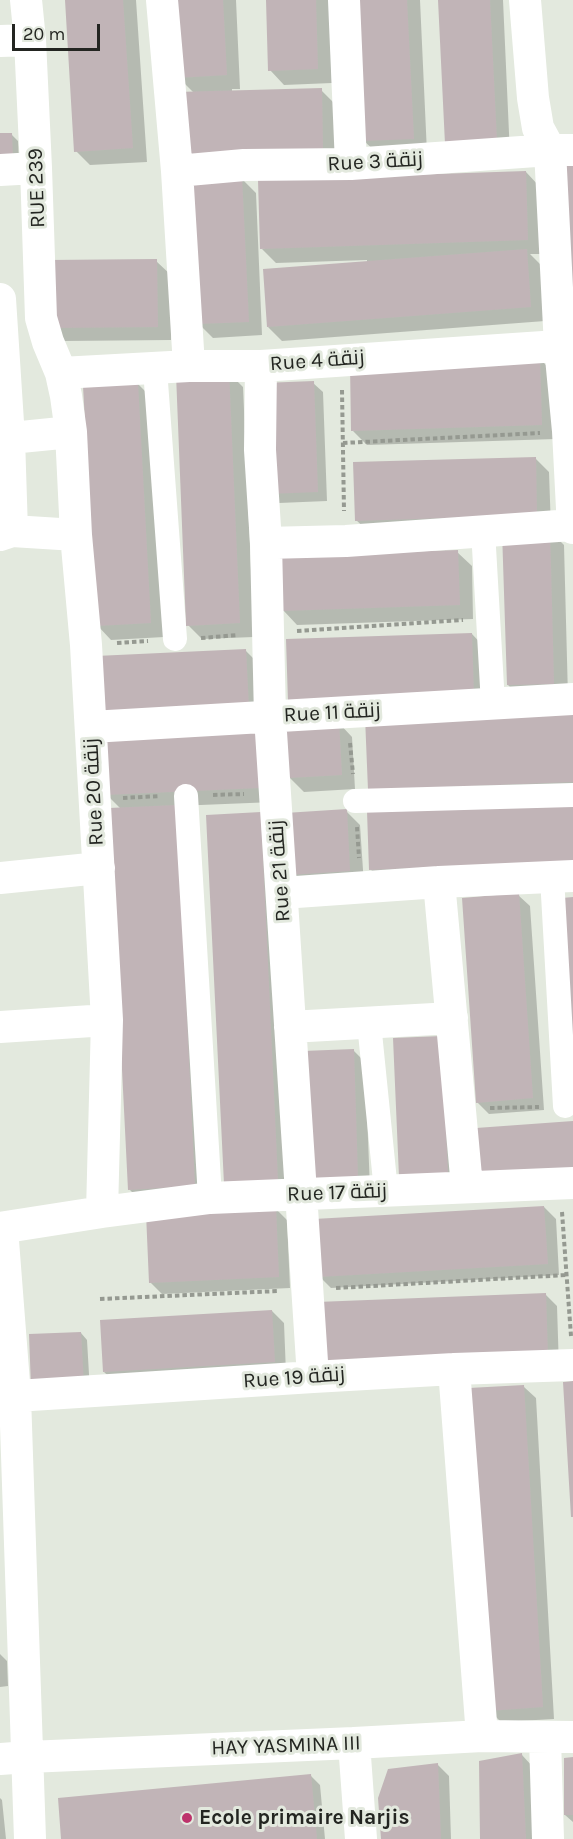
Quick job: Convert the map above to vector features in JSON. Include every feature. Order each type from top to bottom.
[{"type":"street","name":"RUE 239","points":[[26,0],[15,41],[36,168],[43,328],[62,373]]},
{"type":"street","points":[[162,0],[177,171],[189,366]]},
{"type":"street","points":[[344,0],[351,164]]},
{"type":"street","points":[[266,543],[346,541],[483,530],[573,527],[567,431],[562,150],[538,128],[533,98],[525,0]]},
{"type":"street","name":"Rue 3 زنقة","points":[[177,171],[244,165],[351,164],[562,150]]},
{"type":"street","points":[[0,170],[36,168]]},
{"type":"street","points":[[40,297],[0,299],[6,533],[76,535]]},
{"type":"street","name":"Rue 4 زنقة","points":[[62,373],[189,366],[261,366],[566,346]]},
{"type":"street","name":"Rue 21 زنقة","points":[[261,366],[260,450],[266,543],[270,717],[313,1377]]},
{"type":"street","points":[[155,369],[175,639]]},
{"type":"street","name":"Rue 20 زنقة","points":[[62,373],[71,432],[76,535],[86,645],[107,1020],[102,1212]]},
{"type":"street","points":[[5,439],[71,432]]},
{"type":"street","points":[[483,530],[493,704]]},
{"type":"street","name":"Rue 11 زنقة","points":[[91,727],[573,699]]},
{"type":"street","points":[[355,801],[573,795]]},
{"type":"street","points":[[186,796],[210,1198]]},
{"type":"street","points":[[0,878],[99,868]]},
{"type":"street","points":[[282,893],[439,882],[563,877],[565,1106]]},
{"type":"street","points":[[439,882],[467,1187]]},
{"type":"street","points":[[290,1027],[452,1018]]},
{"type":"street","points":[[0,1027],[107,1020]]},
{"type":"street","points":[[369,1023],[386,1191]]},
{"type":"street","name":"Rue 17 زنقة","points":[[102,1212],[210,1198],[567,1183]]},
{"type":"street","points":[[30,1839],[14,1758],[7,1397],[1,1228],[102,1212]]},
{"type":"street","name":"Rue 19 زنقة","points":[[7,1397],[454,1369],[572,1354]]},
{"type":"street","points":[[454,1369],[482,1736]]},
{"type":"street","name":"HAY YASMINA III","points":[[14,1758],[482,1736],[559,1737]]},
{"type":"street","points":[[548,1839],[559,1737]]},
{"type":"street","points":[[354,1743],[361,1839]]},
{"type":"path","points":[[342,359],[346,541]]},
{"type":"path","points":[[343,443],[567,431]]},
{"type":"path","points":[[269,633],[488,619]]},
{"type":"path","points":[[460,1109],[565,1106]]},
{"type":"path","points":[[567,1183],[572,1354]]},
{"type":"building","points":[[65,0],[123,0],[133,148],[74,152]]},
{"type":"building","points":[[172,0],[223,0],[227,75],[176,78]]},
{"type":"building","points":[[266,0],[316,0],[318,69],[268,71]]},
{"type":"building","points":[[356,0],[407,0],[414,139],[363,141]]},
{"type":"building","points":[[438,0],[490,0],[497,141],[445,144]]},
{"type":"building","points":[[322,88],[323,151],[179,156],[177,92]]},
{"type":"building","points":[[0,133],[12,133],[13,157],[0,158]]},
{"type":"building","points":[[564,160],[573,160],[573,322]]},
{"type":"building","points":[[526,171],[528,240],[260,249],[258,180]]},
{"type":"building","points":[[242,177],[249,322],[197,324],[190,180]]},
{"type":"building","points":[[527,249],[531,307],[267,327],[263,269]]},
{"type":"building","points":[[157,259],[158,327],[48,328],[48,260]]},
{"type":"building","points":[[540,357],[542,425],[351,431],[350,364]]},
{"type":"building","points":[[229,371],[240,623],[186,626],[176,374]]},
{"type":"building","points":[[314,381],[318,492],[267,494],[263,383]]},
{"type":"building","points":[[138,383],[151,623],[96,626],[83,386]]},
{"type":"building","points":[[536,457],[537,515],[355,521],[353,462]]},
{"type":"building","points":[[550,529],[554,684],[507,685],[502,531]]},
{"type":"building","points":[[458,550],[460,605],[281,611],[280,556]]},
{"type":"building","points":[[472,633],[474,696],[288,702],[286,639]]},
{"type":"building","points":[[246,649],[249,708],[98,714],[96,656]]},
{"type":"building","points":[[573,709],[573,782],[368,790],[365,717]]},
{"type":"building","points":[[339,721],[342,775],[288,778],[285,725]]},
{"type":"building","points":[[257,725],[260,788],[105,795],[102,732]]},
{"type":"building","points":[[573,803],[573,861],[369,870],[367,811]]},
{"type":"building","points":[[177,805],[195,1186],[128,1190],[109,808]]},
{"type":"building","points":[[347,809],[350,871],[289,875],[285,813]]},
{"type":"building","points":[[261,812],[278,1181],[224,1184],[206,815]]},
{"type":"building","points":[[519,893],[533,1098],[476,1103],[462,898]]},
{"type":"building","points":[[573,897],[573,1054],[562,898]]},
{"type":"building","points":[[442,1036],[448,1174],[399,1177],[393,1038]]},
{"type":"building","points":[[354,1049],[358,1178],[308,1180],[303,1051]]},
{"type":"building","points":[[573,1121],[573,1174],[479,1181],[476,1128]]},
{"type":"building","points":[[544,1206],[548,1264],[318,1277],[314,1219]]},
{"type":"building","points":[[276,1207],[279,1277],[149,1283],[146,1213]]},
{"type":"building","points":[[546,1293],[548,1357],[320,1366],[317,1302]]},
{"type":"building","points":[[272,1310],[275,1362],[103,1372],[100,1320]]},
{"type":"building","points":[[81,1332],[84,1385],[31,1387],[29,1334]]},
{"type":"building","points":[[573,1381],[573,1517],[571,1517],[563,1382]]},
{"type":"building","points":[[524,1385],[543,1707],[488,1711],[469,1388]]},
{"type":"building","points":[[522,1753],[526,1839],[480,1839],[479,1761]]},
{"type":"building","points":[[573,1757],[573,1815],[564,1815],[564,1758]]},
{"type":"building","points":[[438,1763],[441,1839],[381,1839],[378,1798],[388,1769]]},
{"type":"building","name":"Ecole primaire Narjis","points":[[311,1774],[317,1839],[61,1839],[58,1798]]},
{"type":"place","name":"Ecole primaire Narjis","points":[[187,1818]]}]
